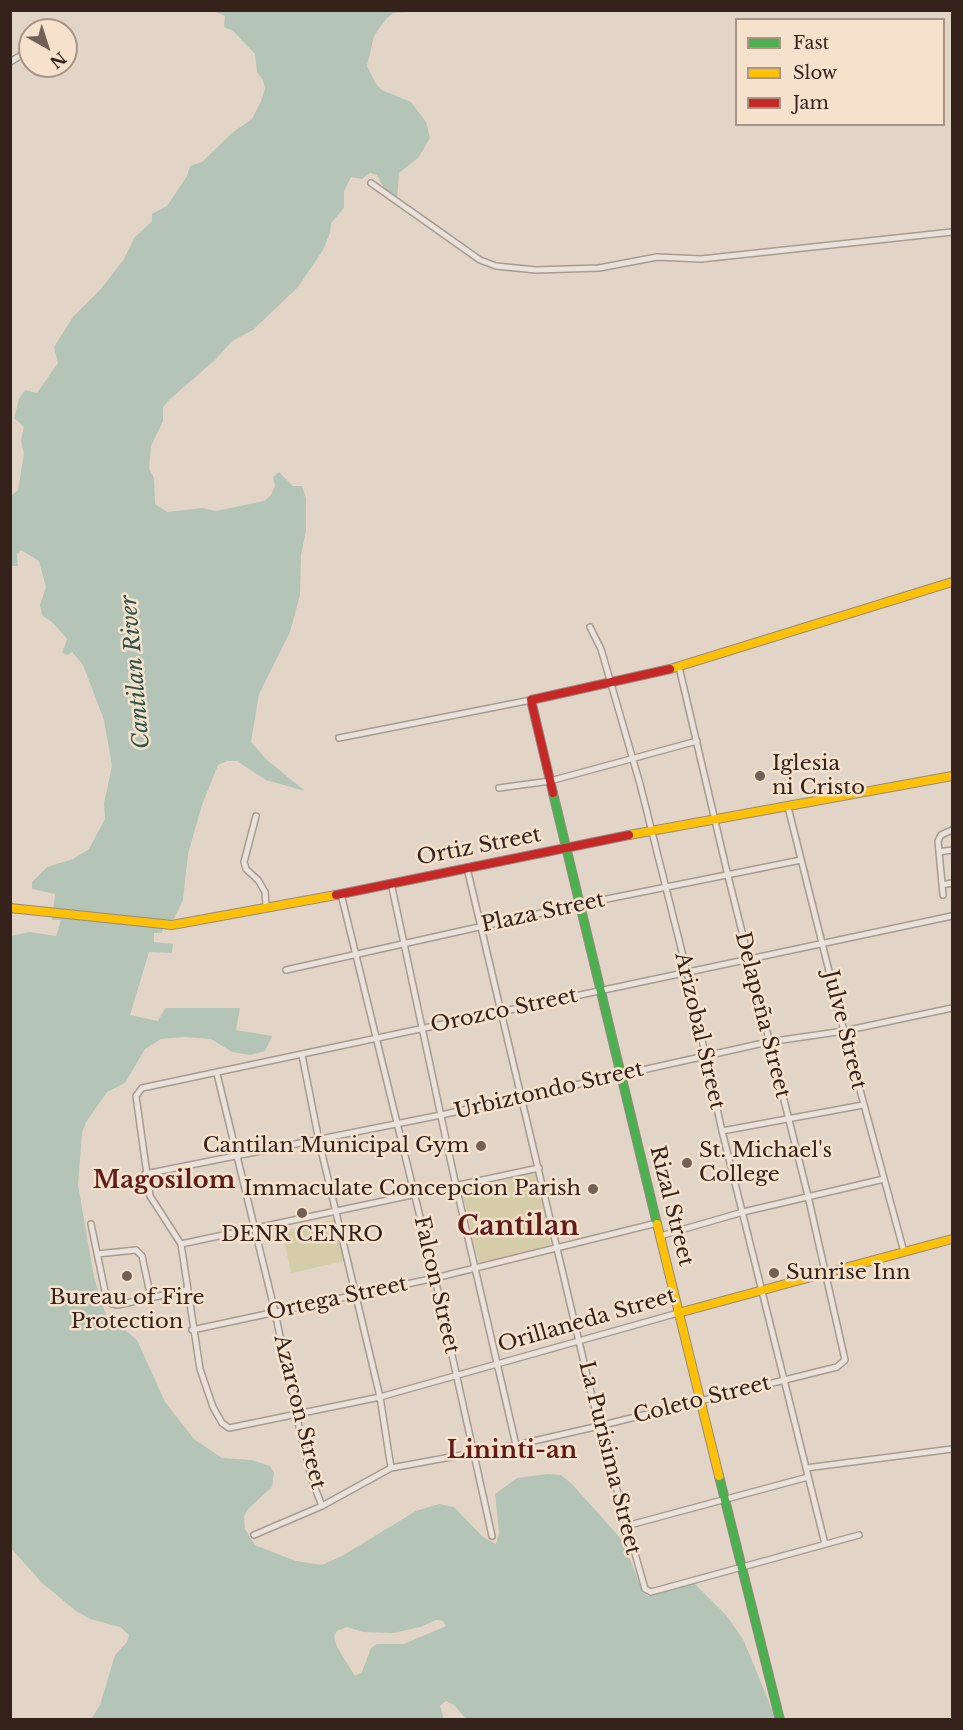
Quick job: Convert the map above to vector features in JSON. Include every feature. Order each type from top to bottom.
[{"type":"street","points":[[371,183],[480,260],[496,266],[536,270],[599,268],[657,257],[701,259],[952,232]]},
{"type":"street","points":[[339,738],[612,684],[680,667],[952,582]]},
{"type":"street","name":"Arizobal Street","points":[[590,627],[601,649],[612,684],[651,831],[687,972],[722,1131],[764,1291],[783,1380],[825,1544]]},
{"type":"street","name":"Delapeña Street","points":[[680,667],[768,1042],[808,1196],[844,1362]]},
{"type":"street","name":"Rizal Street","points":[[531,700],[582,904],[620,1074],[678,1313],[780,1719]]},
{"type":"street","points":[[500,788],[550,781],[697,741]]},
{"type":"street","name":"Ortiz Street","points":[[10,908],[165,926],[341,894],[651,831],[952,776]]},
{"type":"street","name":"Julve Street","points":[[788,807],[863,1105],[904,1252]]},
{"type":"street","points":[[256,816],[244,862],[246,869],[258,880],[265,892],[266,906]]},
{"type":"street","points":[[943,895],[939,837],[952,830]]},
{"type":"street","points":[[939,852],[952,850]]},
{"type":"street","name":"Plaza Street","points":[[286,970],[582,904],[801,860]]},
{"type":"street","name":"La Purisima Street","points":[[467,868],[503,1010],[556,1250],[639,1577],[647,1592],[742,1566]]},
{"type":"street","points":[[391,883],[456,1186],[516,1445]]},
{"type":"street","points":[[942,885],[952,883]]},
{"type":"street","name":"Falcon Street","points":[[341,894],[435,1278],[492,1536]]},
{"type":"street","name":"Orozco Street","points":[[145,1174],[136,1104],[138,1091],[142,1088],[217,1074],[503,1010],[952,916]]},
{"type":"street","name":"Urbiztondo Street","points":[[145,1174],[319,1141],[768,1042],[844,1031],[952,1008]]},
{"type":"street","points":[[302,1055],[319,1141],[380,1397],[391,1468]]},
{"type":"street","name":"Azarcon Street","points":[[217,1074],[275,1312],[312,1480],[322,1506]]},
{"type":"street","points":[[722,1131],[863,1105]]},
{"type":"street","points":[[181,1244],[538,1168]]},
{"type":"street","points":[[145,1174],[153,1203],[181,1244],[192,1330]]},
{"type":"street","points":[[660,1236],[743,1212],[884,1179]]},
{"type":"street","name":"Ortega Street","points":[[192,1330],[476,1269],[657,1223]]},
{"type":"street","points":[[91,1224],[106,1296],[112,1304],[186,1290]]},
{"type":"street","name":"Orillaneda Street","points":[[192,1330],[206,1389],[218,1416],[229,1428],[380,1397],[952,1239]]},
{"type":"street","points":[[97,1254],[134,1249],[140,1253],[151,1298]]},
{"type":"street","name":"Coleto Street","points":[[254,1535],[322,1506],[391,1468],[516,1445],[599,1426],[700,1402],[837,1366],[844,1362]]},
{"type":"street","points":[[806,1468],[952,1449]]},
{"type":"street","points":[[626,1526],[808,1477]]},
{"type":"street","points":[[742,1566],[859,1535]]},
{"type":"shaded area","points":[[535,1173],[551,1245],[479,1263],[461,1190]]},
{"type":"shaded area","points":[[335,1219],[345,1261],[291,1273],[282,1231]]},
{"type":"water","name":"Cantilan River","points":[[213,11],[418,11],[393,13],[386,19],[374,36],[367,66],[376,84],[382,90],[411,102],[426,122],[430,138],[419,157],[399,173],[397,200],[385,190],[377,175],[370,173],[362,179],[351,177],[344,191],[344,208],[331,223],[330,233],[323,250],[298,287],[253,330],[232,341],[216,359],[169,400],[163,407],[163,421],[151,446],[149,468],[154,478],[155,504],[167,512],[202,508],[216,511],[264,501],[271,495],[275,486],[273,477],[279,472],[293,486],[302,486],[306,498],[306,531],[301,555],[300,595],[290,632],[259,694],[251,742],[267,760],[305,791],[266,780],[237,761],[227,761],[218,765],[202,805],[188,854],[183,900],[174,919],[164,921],[162,933],[154,933],[154,942],[173,944],[172,953],[149,952],[130,1015],[158,1021],[165,1008],[240,1008],[236,1030],[272,1036],[265,1051],[250,1055],[232,1052],[211,1039],[184,1037],[161,1039],[145,1049],[125,1083],[107,1092],[86,1122],[82,1133],[78,1185],[94,1277],[109,1325],[124,1329],[137,1340],[165,1402],[194,1439],[222,1458],[252,1460],[270,1466],[274,1473],[272,1487],[248,1509],[244,1517],[245,1529],[255,1545],[296,1561],[322,1565],[342,1556],[416,1511],[439,1504],[454,1507],[483,1537],[496,1544],[499,1533],[495,1494],[517,1478],[547,1474],[561,1475],[572,1484],[623,1541],[643,1593],[648,1596],[684,1584],[695,1584],[726,1615],[743,1639],[776,1719],[466,1719],[454,1705],[446,1701],[440,1706],[444,1719],[91,1719],[100,1705],[115,1655],[127,1642],[129,1635],[120,1627],[90,1619],[76,1611],[41,1582],[11,1548],[10,936],[30,932],[56,936],[61,920],[52,920],[55,894],[32,889],[32,882],[47,867],[73,859],[89,849],[105,819],[104,803],[112,766],[104,720],[83,665],[72,652],[68,655],[62,653],[67,639],[53,623],[42,615],[40,605],[46,587],[39,561],[21,550],[17,554],[18,566],[11,566],[10,497],[18,490],[24,454],[21,440],[24,427],[14,418],[19,399],[25,390],[37,393],[58,363],[54,347],[73,317],[100,290],[124,259],[134,238],[152,221],[152,214],[167,206],[187,176],[190,166],[202,162],[233,132],[252,119],[265,89],[263,80],[257,72],[255,54],[233,31],[224,27],[225,16]],"holes":[[[436,1620],[443,1621],[446,1626],[404,1644],[377,1644],[371,1648],[362,1672],[355,1676],[337,1647],[334,1636],[337,1631],[347,1627],[363,1632],[394,1633],[420,1627]]]},
{"type":"traffic: fast","points":[[553,793],[657,1224]]},
{"type":"traffic: fast","points":[[719,1476],[780,1720]]},
{"type":"traffic: slow","points":[[670,669],[952,582]]},
{"type":"traffic: slow","points":[[629,835],[952,776]]},
{"type":"traffic: slow","points":[[10,908],[172,925],[336,895]]},
{"type":"traffic: slow","points":[[657,1224],[719,1476]]},
{"type":"traffic: slow","points":[[678,1313],[952,1239]]},
{"type":"traffic: jam","points":[[553,793],[531,700],[670,669]]},
{"type":"traffic: jam","points":[[336,895],[629,835]]},
{"type":"place","name":"Iglesia ni Cristo","points":[[760,776]]},
{"type":"place","name":"Cantilan Municipal Gym","points":[[481,1146]]},
{"type":"place","name":"St. Michael's College","points":[[687,1163]]},
{"type":"place","name":"Immaculate Concepcion Parish","points":[[593,1189]]},
{"type":"place","name":"DENR CENRO","points":[[302,1213]]},
{"type":"place","name":"Sunrise Inn","points":[[774,1273]]},
{"type":"place","name":"Bureau of Fire Protection","points":[[127,1276]]},
{"type":"district","name":"Magosilom","points":[[164,1181]]},
{"type":"district","name":"Cantilan","points":[[518,1227]]},
{"type":"district","name":"Lininti-an","points":[[512,1451]]}]
